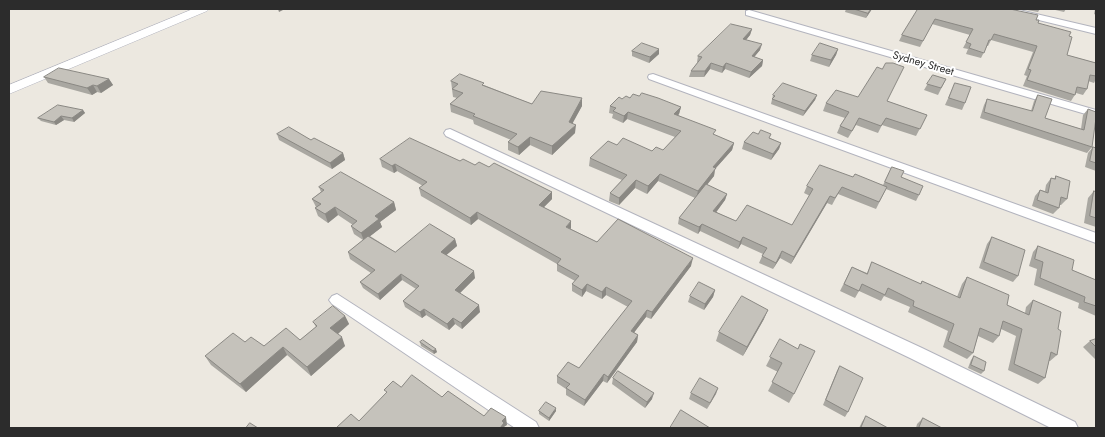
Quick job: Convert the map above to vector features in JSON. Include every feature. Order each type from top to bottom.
[{"type":"street","points":[[9,90],[203,9]]},
{"type":"street","points":[[1005,9],[1096,31]]},
{"type":"street","name":"Sydney Street","points":[[750,13],[1096,114]]},
{"type":"street","points":[[653,78],[1096,238]]},
{"type":"street","points":[[450,133],[916,353],[1070,428]]},
{"type":"street","points":[[337,300],[530,428]]},
{"type":"building","points":[[854,9],[871,9],[868,13]]},
{"type":"building","points":[[918,9],[1010,9],[1038,15],[1036,20],[1039,20],[1038,23],[1071,32],[1069,36],[1072,37],[1067,55],[1096,63],[1096,76],[1090,75],[1087,89],[1077,87],[1075,95],[1027,80],[1031,70],[1028,69],[1037,46],[994,34],[991,40],[989,40],[984,53],[969,48],[971,44],[966,42],[973,29],[935,19],[923,41],[902,35]]},
{"type":"building","points":[[731,24],[752,29],[743,39],[762,44],[752,56],[763,60],[751,72],[726,63],[723,67],[711,63],[705,71],[691,71],[702,57],[698,56]]},
{"type":"building","points":[[642,43],[659,49],[650,57],[632,51]]},
{"type":"building","points":[[820,43],[838,49],[831,60],[812,55]]},
{"type":"building","points":[[886,63],[893,63],[904,67],[887,101],[927,115],[920,129],[886,118],[881,126],[859,118],[852,131],[840,126],[849,112],[826,103],[836,90],[858,97],[877,67],[882,69]]},
{"type":"building","points":[[59,68],[109,79],[97,86],[93,85],[87,88],[44,77]]},
{"type":"building","points":[[460,74],[484,83],[482,85],[532,104],[541,91],[582,98],[569,122],[576,125],[552,146],[530,137],[518,147],[508,142],[517,134],[473,116],[475,114],[450,104],[463,93],[452,89],[458,84],[451,81]]},
{"type":"building","points":[[933,75],[946,79],[941,88],[927,84]]},
{"type":"building","points":[[783,83],[817,95],[805,111],[772,99]]},
{"type":"building","points":[[955,83],[971,87],[965,103],[949,98]]},
{"type":"building","points":[[642,93],[681,107],[674,114],[716,130],[713,134],[734,143],[713,167],[716,168],[698,191],[660,174],[648,186],[636,180],[619,198],[610,193],[627,175],[590,158],[608,141],[617,145],[623,138],[652,151],[656,147],[663,150],[681,131],[628,112],[624,116],[613,111],[616,108],[610,106],[619,97],[622,99],[626,96],[630,98],[633,94],[639,96]]},
{"type":"building","points":[[1038,95],[1052,99],[1045,118],[1084,130],[1088,109],[1096,112],[1092,147],[984,112],[987,99],[1032,111]]},
{"type":"building","points":[[58,105],[83,110],[72,118],[61,116],[54,122],[38,118]]},
{"type":"building","points":[[289,127],[311,140],[314,138],[343,153],[330,163],[277,134]]},
{"type":"building","points":[[761,130],[771,134],[769,138],[781,143],[773,154],[744,142],[753,132],[758,134]]},
{"type":"building","points":[[410,138],[460,161],[463,159],[475,165],[479,162],[489,167],[494,163],[552,192],[539,205],[571,221],[566,227],[597,242],[618,219],[693,258],[652,312],[647,310],[631,331],[638,335],[608,377],[604,374],[585,400],[566,388],[570,384],[557,376],[568,362],[579,368],[632,301],[606,287],[602,292],[587,284],[582,290],[572,284],[579,276],[557,264],[561,259],[477,212],[470,218],[419,188],[427,182],[395,164],[392,166],[380,159]]},
{"type":"building","points":[[1093,147],[1096,148],[1096,163],[1090,161]]},
{"type":"building","points":[[820,165],[853,177],[855,174],[887,187],[879,202],[842,187],[835,198],[830,196],[794,257],[782,251],[776,263],[762,256],[767,248],[743,237],[740,242],[702,224],[699,227],[679,218],[706,184],[727,194],[713,211],[736,221],[747,205],[792,225],[813,189],[807,186]]},
{"type":"building","points":[[892,167],[904,171],[901,177],[923,186],[919,195],[885,182]]},
{"type":"building","points":[[341,172],[394,202],[375,216],[379,219],[361,233],[351,226],[357,221],[335,207],[325,214],[315,208],[321,204],[312,199],[324,190],[319,187]]},
{"type":"building","points":[[1056,176],[1070,181],[1067,199],[1061,197],[1059,208],[1037,200],[1040,190],[1048,193],[1051,178],[1055,179]]},
{"type":"building","points":[[1094,191],[1096,192],[1096,218],[1090,216]]},
{"type":"building","points":[[430,224],[455,239],[441,252],[474,271],[455,290],[479,305],[461,323],[453,318],[447,324],[424,309],[420,312],[403,301],[419,286],[401,274],[378,294],[360,282],[375,270],[348,252],[368,236],[395,252]]},
{"type":"building","points":[[992,237],[1025,250],[1018,276],[984,262]]},
{"type":"building","points":[[1038,246],[1074,260],[1072,270],[1096,280],[1096,306],[1084,302],[1085,297],[1040,278],[1043,262],[1035,259]]},
{"type":"building","points":[[872,262],[921,284],[922,281],[960,298],[967,277],[1009,295],[1007,305],[1029,315],[1033,300],[1061,312],[1058,329],[1061,331],[1057,355],[1051,352],[1045,378],[1014,364],[1022,329],[1003,321],[999,336],[980,328],[973,353],[948,341],[954,324],[913,306],[914,301],[888,288],[885,295],[862,284],[859,291],[844,284],[852,267],[867,274]]},
{"type":"building","points":[[699,282],[715,290],[705,304],[690,296]]},
{"type":"building","points":[[742,296],[768,310],[747,347],[719,332]]},
{"type":"building","points":[[333,306],[345,316],[330,328],[342,337],[307,367],[283,347],[240,384],[205,356],[233,333],[245,342],[251,337],[264,346],[286,328],[300,340],[317,326],[313,322]]},
{"type":"building","points":[[780,339],[798,349],[800,344],[815,351],[794,394],[772,382],[782,363],[770,357]]},
{"type":"building","points":[[1096,339],[1096,347],[1090,341]]},
{"type":"building","points":[[423,340],[436,349],[433,351],[420,342]]},
{"type":"building","points":[[974,356],[986,362],[984,371],[971,365]]},
{"type":"building","points":[[840,366],[863,378],[848,412],[826,400]]},
{"type":"building","points":[[618,371],[654,393],[647,402],[613,378]]},
{"type":"building","points":[[412,375],[442,397],[448,391],[484,416],[491,408],[506,417],[502,421],[504,423],[500,428],[336,428],[351,414],[359,421],[387,392],[384,390],[393,381],[401,387]]},
{"type":"building","points":[[700,378],[718,388],[710,403],[691,393]]},
{"type":"building","points":[[546,402],[556,408],[549,418],[539,411]]},
{"type":"building","points":[[681,410],[710,428],[670,428]]},
{"type":"building","points":[[866,416],[888,428],[861,428]]},
{"type":"building","points":[[923,418],[942,428],[919,428]]},
{"type":"building","points":[[250,423],[258,428],[246,428]]}]
